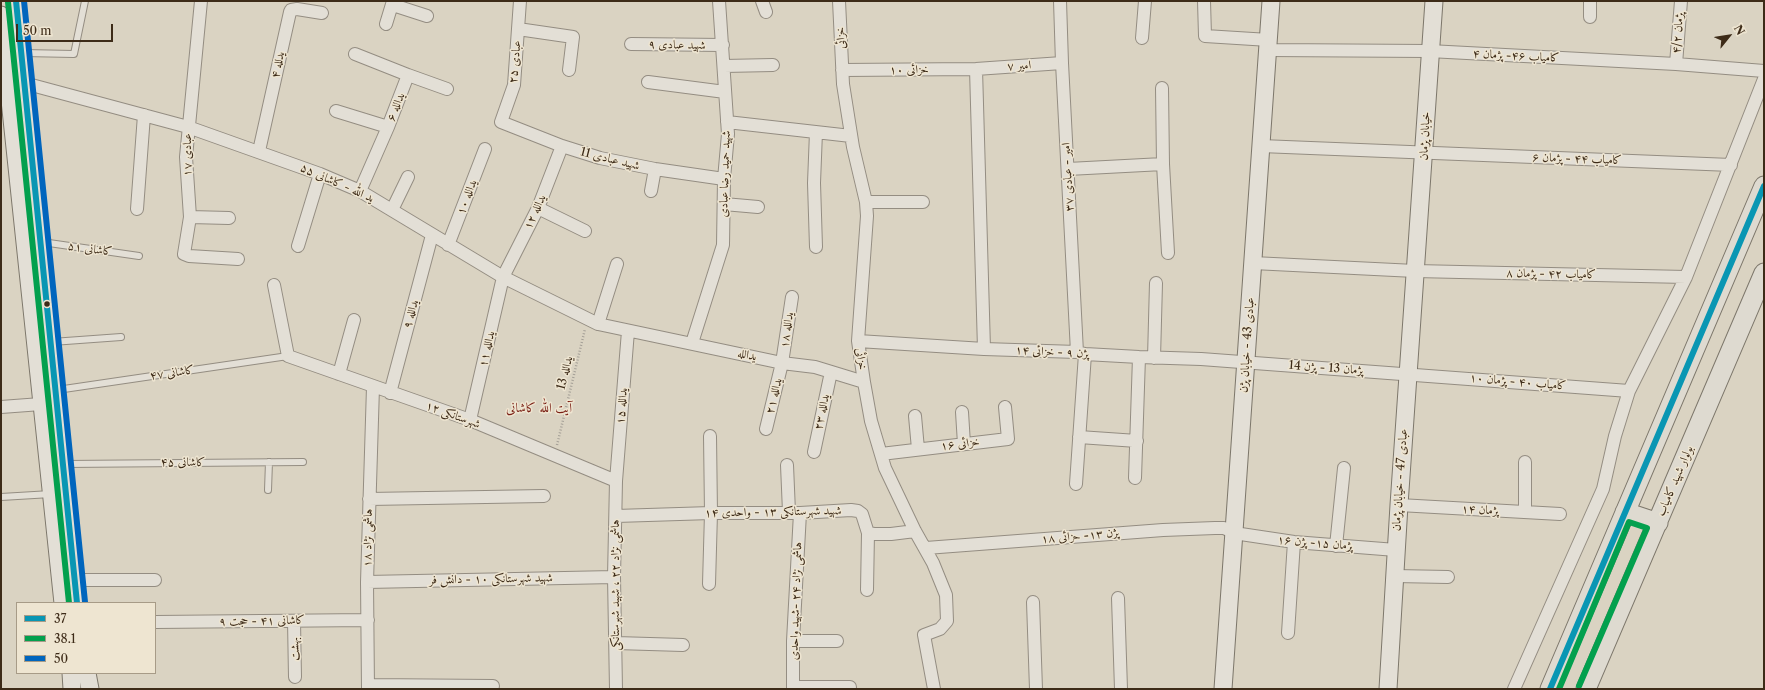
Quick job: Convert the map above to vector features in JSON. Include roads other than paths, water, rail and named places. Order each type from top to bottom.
[{"type":"main road","points":[[1550,689],[1764,186]]},
{"type":"main road","name":"بولوار شهید کامیاب","points":[[1586,689],[1764,273]]},
{"type":"main road","points":[[1625,512],[1658,523]]},
{"type":"street","points":[[16,1],[77,602]]},
{"type":"street","name":"عبادی ۱۷","points":[[201,1],[186,156],[190,217],[184,254],[188,256],[238,259]]},
{"type":"street","name":"عبادی ۲۵","points":[[501,122],[514,85],[520,1]]},
{"type":"street","name":"شهید حمید رضا عبادی","points":[[692,343],[723,245],[727,122],[719,1]]},
{"type":"street","name":"خزائی","points":[[839,1],[843,84],[866,202],[867,223],[858,340],[871,421],[885,468],[915,531],[926,548],[946,595],[947,621],[940,629],[924,635],[934,689]]},
{"type":"street","name":"امیر - عبادی ۳۷","points":[[1060,1],[1068,169],[1081,353],[1079,437],[1076,484]]},
{"type":"street","points":[[1142,38],[1145,1]]},
{"type":"street","name":"کامیاب ۴۶- پژمان ۴","points":[[1204,1],[1204,36],[1268,45],[1430,51],[1676,64],[1764,71]]},
{"type":"street","name":"عبادی 43 - خیابان پژن","points":[[1223,689],[1271,1]]},
{"type":"street","name":"خیابان پژمان","points":[[1415,271],[1434,1]]},
{"type":"street","points":[[1590,1],[1590,17]]},
{"type":"street","name":"پژمان ۴/۲","points":[[1676,64],[1681,1]]},
{"type":"street","points":[[386,24],[393,3],[428,16]]},
{"type":"street","name":"یدلله ۴","points":[[259,151],[290,12],[291,10],[296,9],[322,13]]},
{"type":"street","points":[[1,15],[4,67],[63,602]]},
{"type":"street","points":[[518,29],[573,37],[569,70]]},
{"type":"street","name":"شهید عبادی ۹","points":[[630,44],[723,45]]},
{"type":"street","points":[[356,54],[447,89]]},
{"type":"street","name":"امیر ۷","points":[[976,69],[1062,63]]},
{"type":"street","points":[[724,66],[772,65]]},
{"type":"street","points":[[976,69],[984,349]]},
{"type":"street","name":"خزائی ۱۰","points":[[842,70],[976,69]]},
{"type":"street","name":"یدالله ۶","points":[[360,191],[388,127],[408,75]]},
{"type":"street","points":[[1514,689],[1603,489],[1615,436],[1629,391],[1686,277],[1764,79]]},
{"type":"street","points":[[648,82],[725,92]]},
{"type":"street","name":"ید الله - کاشانی ۵۵","points":[[24,83],[188,127],[259,151],[320,174],[360,191],[503,277],[593,321],[628,331]]},
{"type":"street","points":[[1162,88],[1168,253]]},
{"type":"street","points":[[336,111],[388,127]]},
{"type":"street","points":[[137,209],[144,115]]},
{"type":"street","name":"شهید عبادی 11","points":[[501,122],[562,146],[600,158],[655,169],[724,179]]},
{"type":"street","points":[[727,122],[852,136]]},
{"type":"street","points":[[816,132],[814,183],[816,247]]},
{"type":"street","name":"یدالله ۱۲","points":[[503,277],[538,208],[562,146]]},
{"type":"street","name":"کامیاب ۴۴ - پژمان ۶","points":[[1261,146],[1731,165]]},
{"type":"street","name":"یدالله ۱۰","points":[[448,245],[485,149]]},
{"type":"street","points":[[1068,169],[1164,164]]},
{"type":"street","points":[[651,191],[655,169]]},
{"type":"street","points":[[298,246],[320,174]]},
{"type":"street","points":[[392,210],[408,177]]},
{"type":"street","points":[[866,202],[923,202]]},
{"type":"street","points":[[724,204],[758,207]]},
{"type":"street","points":[[538,208],[585,230]]},
{"type":"street","points":[[190,217],[230,218]]},
{"type":"street","name":"یدالله ۹","points":[[390,393],[432,235]]},
{"type":"street","name":"کامیاب ۴۲ - پژمان ۸","points":[[1253,263],[1415,271],[1686,277]]},
{"type":"street","points":[[593,321],[617,264]]},
{"type":"street","name":"عبادی 47 - خیابان پژمان","points":[[1388,689],[1407,373],[1415,271]]},
{"type":"street","name":"یدالله ۱۱","points":[[470,420],[503,277]]},
{"type":"street","points":[[1154,358],[1156,283]]},
{"type":"street","points":[[274,285],[288,356]]},
{"type":"street","name":"یدالله ۱۸","points":[[782,363],[792,297]]},
{"type":"street","points":[[339,374],[354,320]]},
{"type":"street","name":"یدالله","points":[[628,331],[692,343],[782,363],[815,367],[864,382]]},
{"type":"street","name":"یدالله ۱۵","points":[[616,480],[628,331]]},
{"type":"street","name":"پژن ۹ - خزائی ۱۴","points":[[858,340],[984,349],[1245,362]]},
{"type":"street","name":"شهرستانکی ۱۲","points":[[288,356],[470,420],[616,480]]},
{"type":"street","points":[[1135,478],[1139,357]]},
{"type":"street","name":"پژمان 13 - پژن 14","points":[[1245,362],[1407,373]]},
{"type":"street","name":"یدالله ۲۱","points":[[766,429],[782,363]]},
{"type":"street","name":"یدالله ۲۳","points":[[814,452],[831,372]]},
{"type":"street","name":"کامیاب ۴۰ - پژمان ۱۰","points":[[1407,373],[1629,391]]},
{"type":"street","name":"هاشمی نژاد ۱۸","points":[[368,687],[367,582],[373,387]]},
{"type":"street","points":[[1,407],[41,404]]},
{"type":"street","name":"خزائی ۱۶","points":[[881,454],[1008,439],[1005,407]]},
{"type":"street","points":[[962,412],[964,444]]},
{"type":"street","points":[[915,416],[918,450]]},
{"type":"street","points":[[709,584],[711,513],[710,436]]},
{"type":"street","points":[[1079,437],[1137,441]]},
{"type":"street","points":[[1525,462],[1525,512]]},
{"type":"street","name":"هاشمی نژاد ۲۴ -شهید واحدی","points":[[787,464],[795,512],[793,688]]},
{"type":"street","points":[[1336,546],[1344,468]]},
{"type":"street","name":"هاشمی نژاد ۲۲ ، شهید شهرستانکی","points":[[616,480],[614,577],[616,689]]},
{"type":"street","points":[[369,499],[544,496]]},
{"type":"street","name":"پژمان ۱۴","points":[[1399,505],[1560,514]]},
{"type":"street","name":"شهید شهرستانکی ۱۳ - واحدی ۱۴","points":[[616,516],[858,511],[862,514],[868,533]]},
{"type":"street","name":"پژن ۱۳- حزائی ۱۸","points":[[926,548],[1163,530],[1224,528],[1234,534]]},
{"type":"street","points":[[867,590],[868,533],[891,534],[915,531]]},
{"type":"street","name":"پژمان ۱۵- پژن ۱۶","points":[[1234,534],[1294,542],[1396,550]]},
{"type":"street","points":[[1288,633],[1294,542]]},
{"type":"street","points":[[1395,576],[1448,577]]},
{"type":"street","name":"شهید شهرستانکی ۱۰ - دانش فر","points":[[367,582],[614,577]]},
{"type":"street","points":[[75,580],[155,580]]},
{"type":"street","points":[[1118,598],[1121,689]]},
{"type":"street","points":[[1033,602],[1036,689]]},
{"type":"street","name":"کاشانی ۴۱ - حجت ۹","points":[[156,622],[368,620]]},
{"type":"street","name":"بهشت","points":[[294,621],[295,677]]},
{"type":"street","points":[[794,641],[837,641]]},
{"type":"street","points":[[616,643],[683,645]]},
{"type":"street","points":[[71,674],[72,689]]},
{"type":"street","points":[[87,674],[90,689]]},
{"type":"street","points":[[368,687],[493,686]]},
{"type":"street","points":[[793,688],[850,687]]},
{"type":"lane","points":[[21,53],[74,54],[84,1]]},
{"type":"lane","name":"کاشانی ۵۱","points":[[40,242],[139,256]]},
{"type":"lane","points":[[51,342],[121,337]]},
{"type":"lane","name":"کاشانی ۴۷","points":[[55,390],[288,356]]},
{"type":"lane","points":[[268,490],[269,462]]},
{"type":"lane","name":"کاشانی ۴۵","points":[[63,464],[303,462]]},
{"type":"lane","points":[[1,498],[51,494]]},
{"type":"district","name":"آیت الله کاشانی","points":[[539,408]]}]
